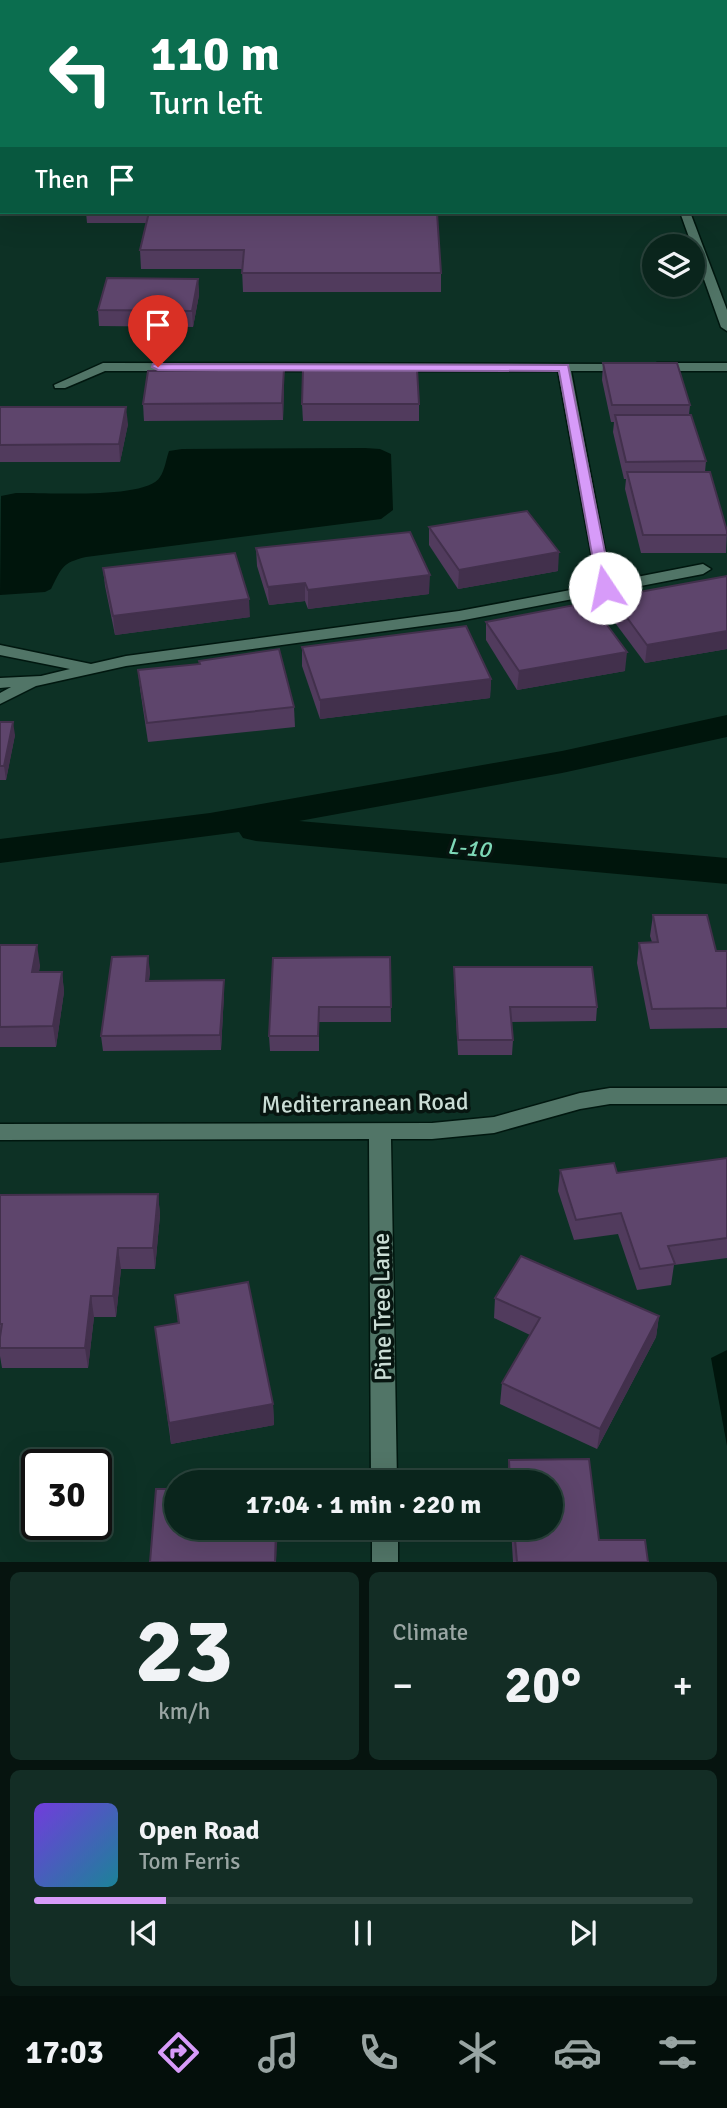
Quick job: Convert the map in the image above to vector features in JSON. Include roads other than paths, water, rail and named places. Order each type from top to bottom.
[{"type":"street","points":[[686,214],[727,327]]},
{"type":"street","points":[[60,385],[103,367],[727,367]]},
{"type":"street","points":[[564,368],[605,588]]},
{"type":"street","points":[[0,683],[36,682],[126,662],[459,616],[703,569]]},
{"type":"street","points":[[0,675],[6,651],[93,669]]},
{"type":"street","points":[[0,699],[36,682]]},
{"type":"street","name":"Mediterranean Road","points":[[0,1132],[432,1131],[494,1125],[580,1101],[610,1096],[727,1096]]},
{"type":"street","name":"Pine Tree Lane","points":[[380,1131],[384,1470]]},
{"type":"street","points":[[385,1540],[386,1562]]},
{"type":"waterway","points":[[0,851],[210,825],[562,762],[727,726]]},
{"type":"waterway","name":"L-10","points":[[256,829],[727,871]]}]
